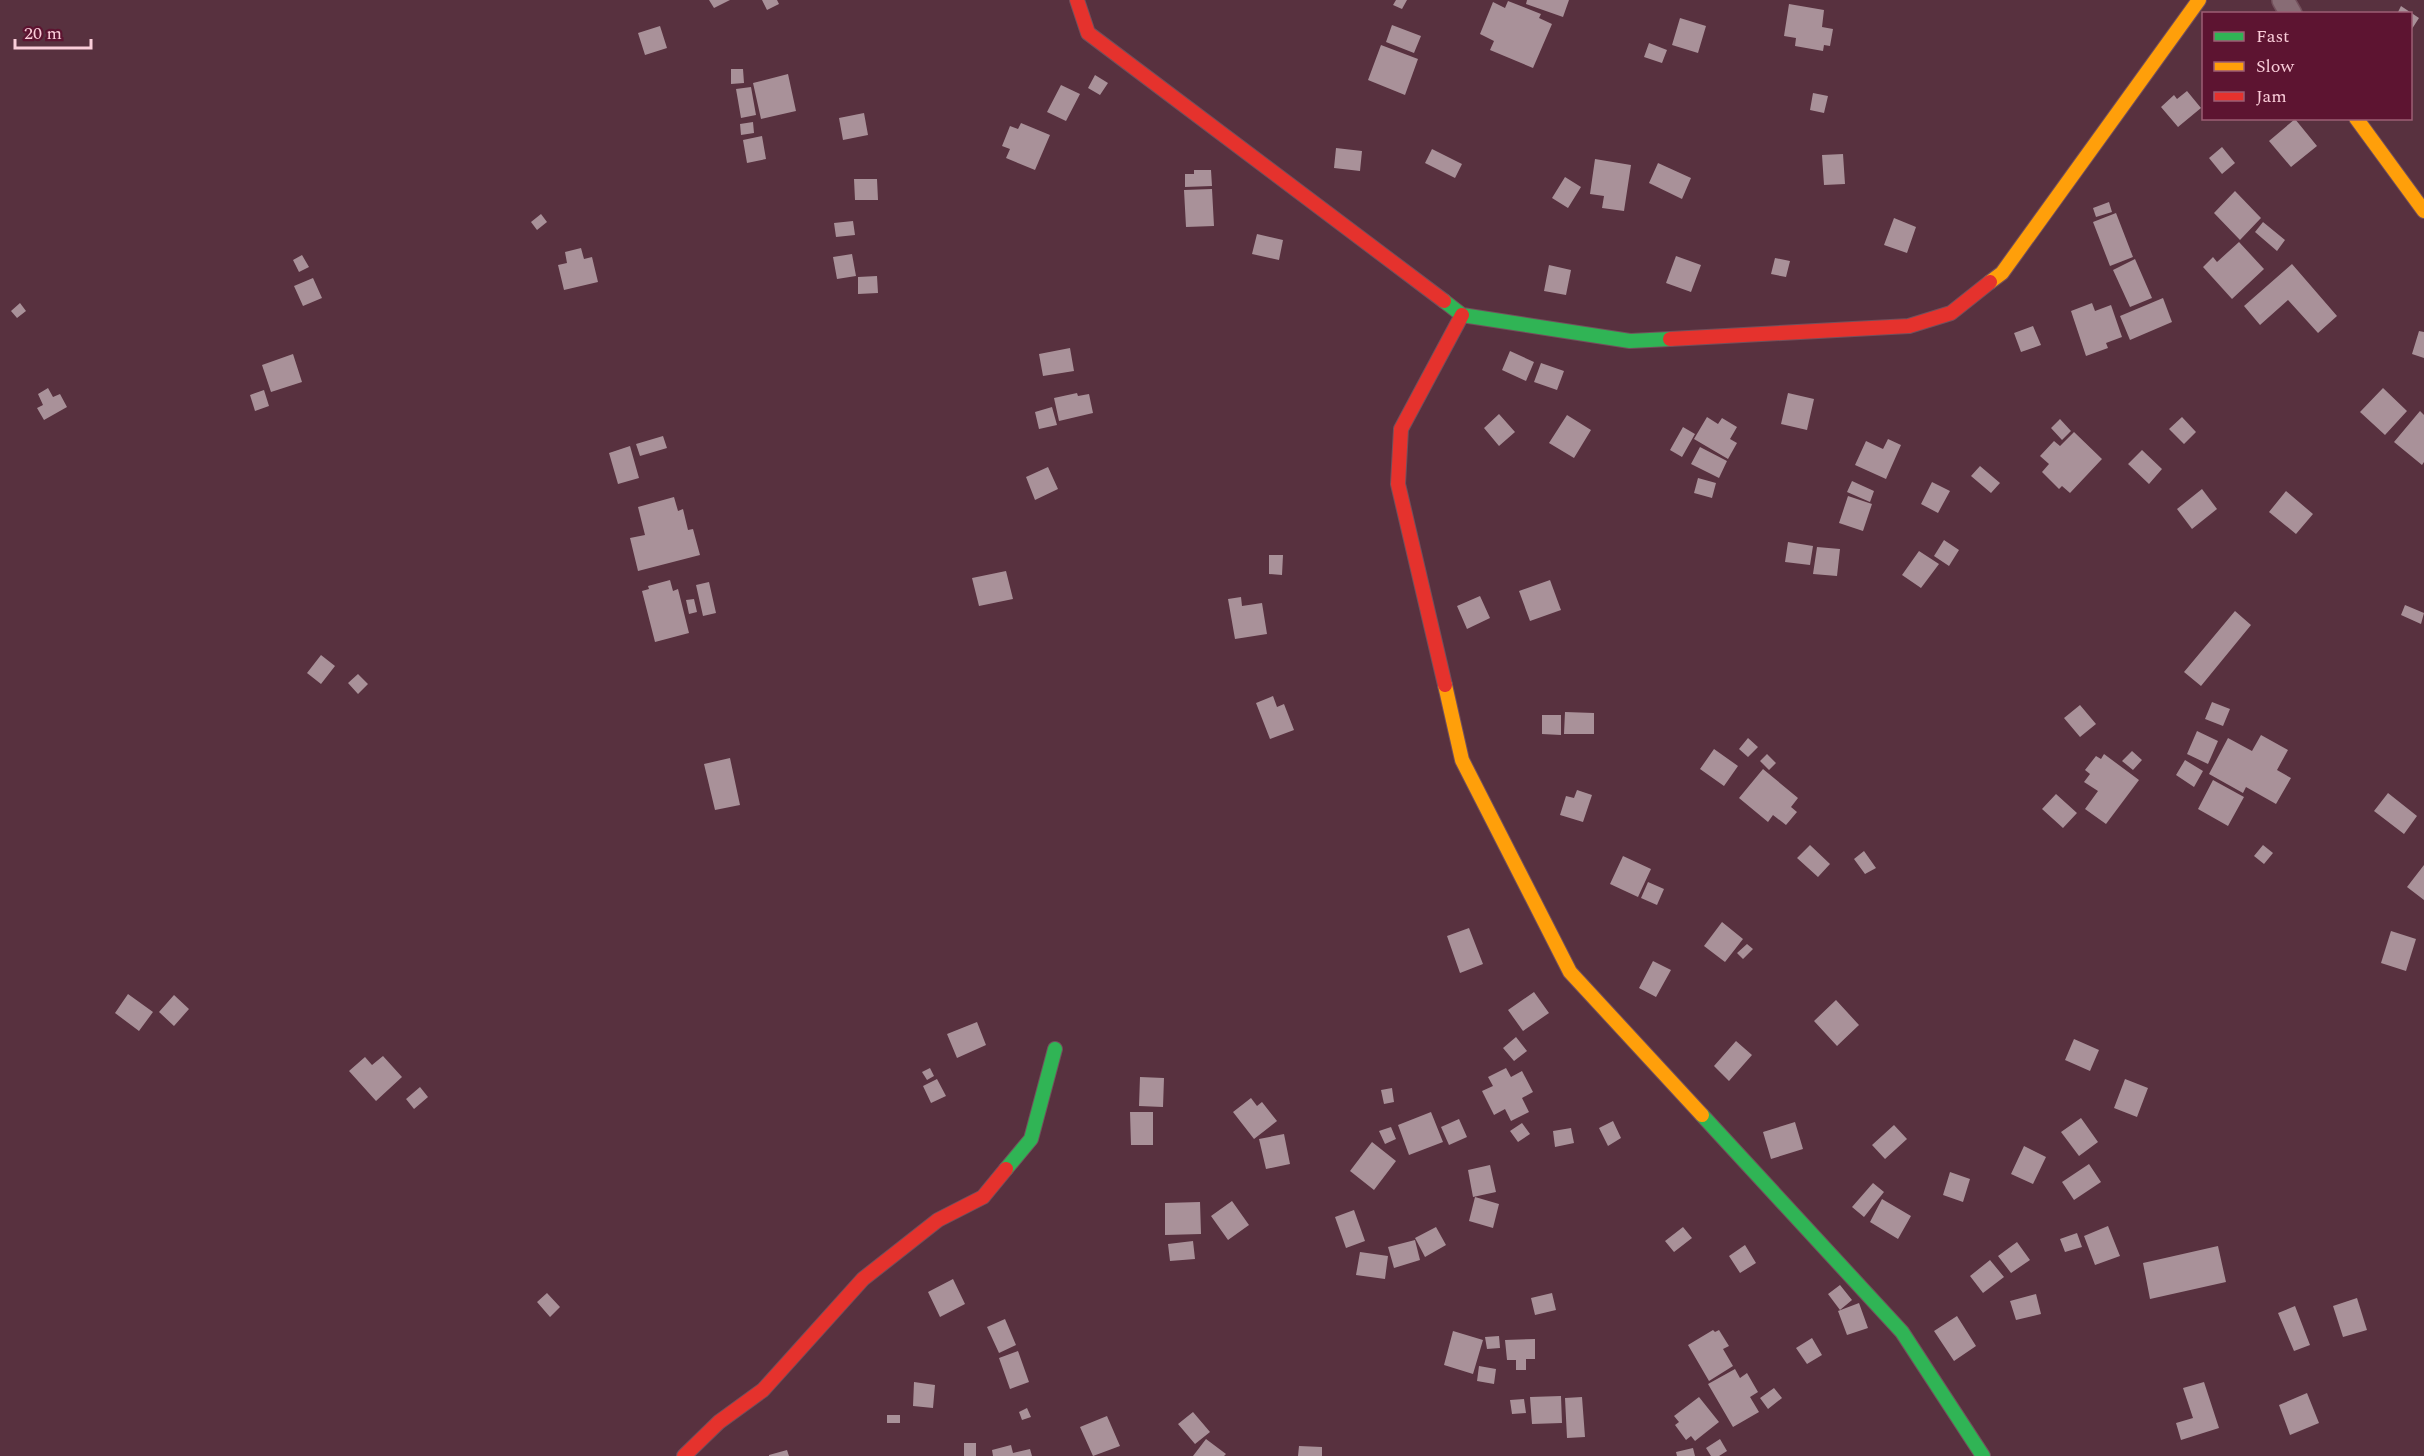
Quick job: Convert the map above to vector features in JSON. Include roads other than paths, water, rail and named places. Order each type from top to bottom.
[{"type":"street","points":[[1077,0],[1088,33],[1462,315],[1630,341],[1909,326],[1951,314],[2002,273],[2199,0]]},
{"type":"street","points":[[2357,120],[2424,211]]},
{"type":"street","points":[[1462,315],[1401,429],[1398,484],[1462,760],[1570,972],[1902,1332],[1983,1456]]},
{"type":"street","points":[[684,1456],[718,1422],[763,1390],[863,1279],[938,1220],[983,1197],[1030,1138],[1055,1049]]}]
